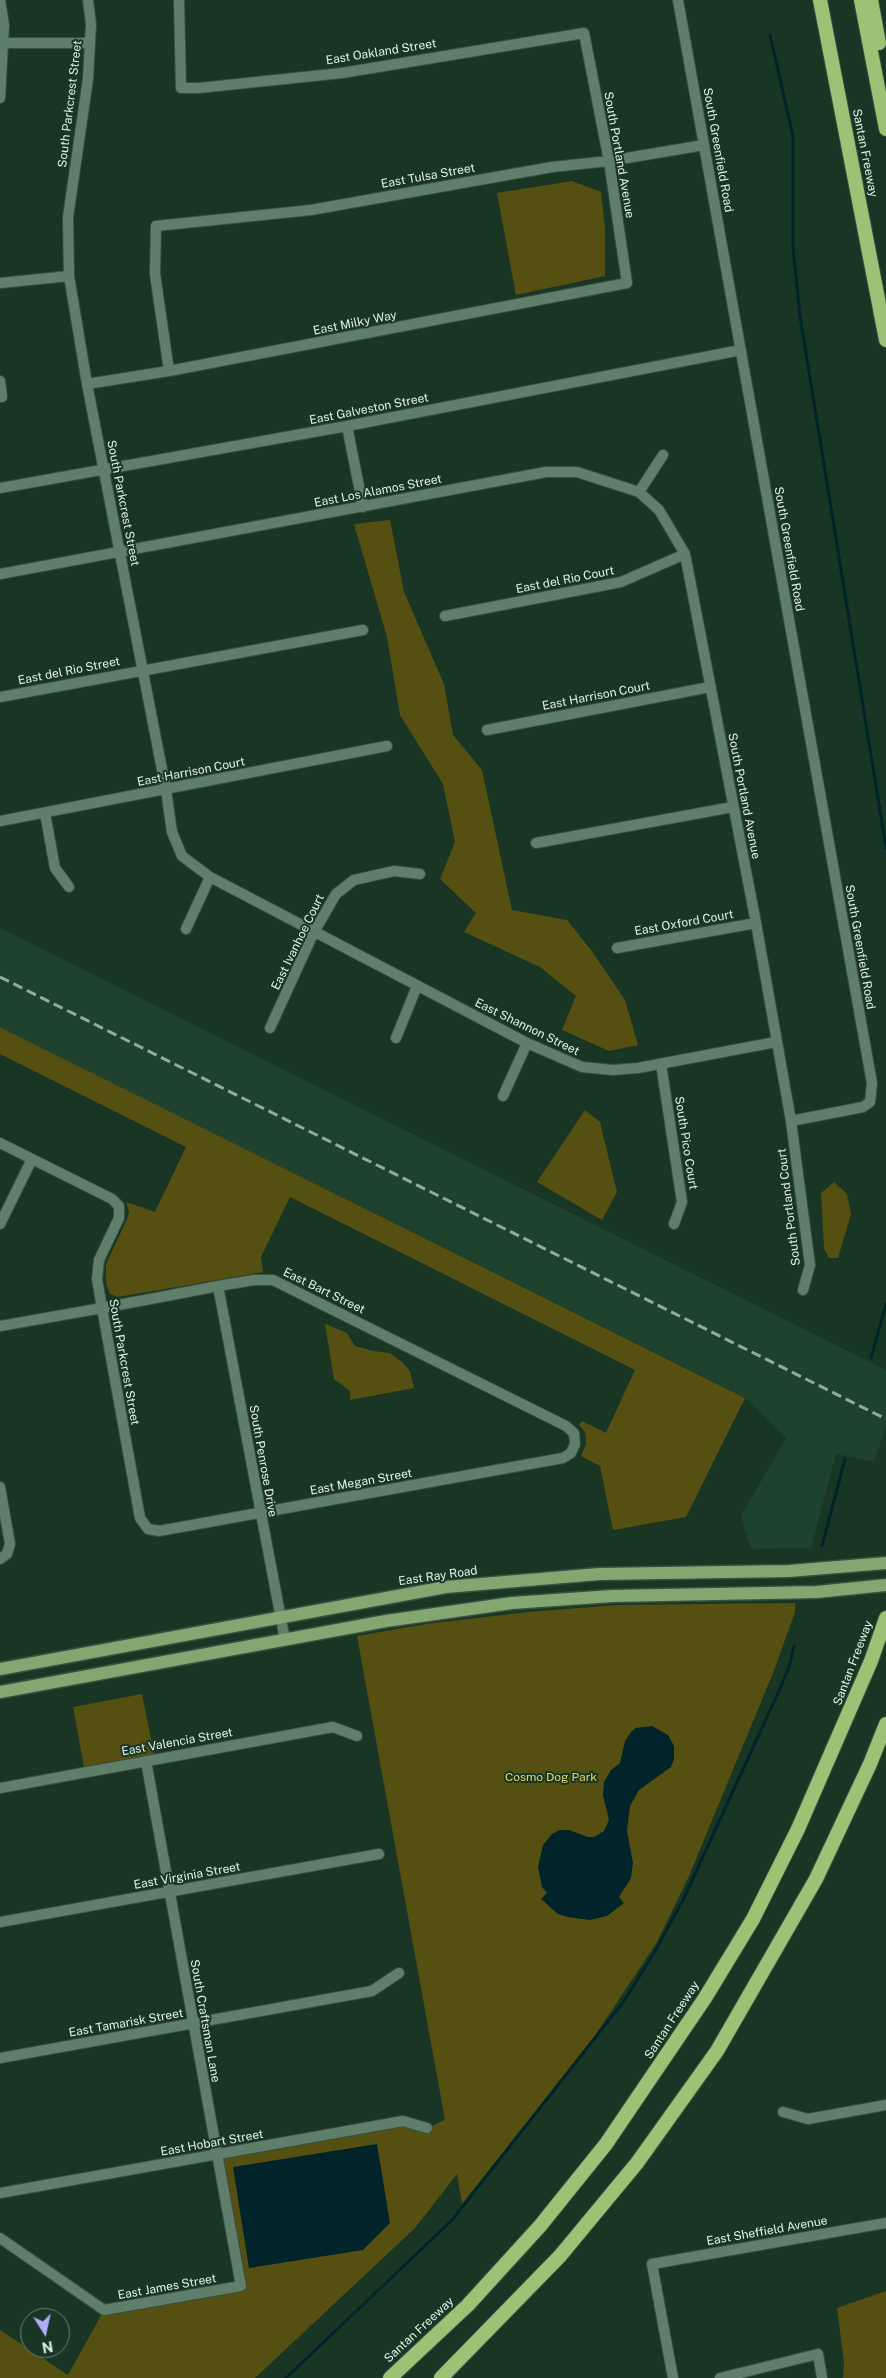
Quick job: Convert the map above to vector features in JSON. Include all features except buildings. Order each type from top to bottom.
[{"type":"highway","points":[[813,0],[826,29]]},
{"type":"highway","name":"Santan Freeway","points":[[820,0],[886,340]]},
{"type":"highway","name":"Santan Freeway","points":[[861,0],[886,129]]},
{"type":"highway","points":[[871,0],[886,96]]},
{"type":"highway","name":"Santan Freeway","points":[[390,2378],[468,2305],[540,2226],[606,2144],[700,2006],[753,1919],[798,1829],[868,1670],[886,1618]]},
{"type":"highway","points":[[441,2378],[560,2256],[637,2163],[716,2051],[816,1879],[870,1764],[886,1724]]},
{"type":"main road","name":"East Ray Road","points":[[0,1669],[446,1588],[538,1578],[648,1572],[789,1571],[857,1567],[886,1563]]},
{"type":"main road","points":[[0,1692],[441,1613],[539,1600],[612,1596],[786,1594],[849,1590],[886,1585]]},
{"type":"street","points":[[0,0],[4,44],[0,98]]},
{"type":"street","name":"South Parkcrest Street","points":[[88,0],[91,24],[88,79],[68,217],[69,276],[87,384],[166,790],[172,832],[182,856],[210,877],[314,932]]},
{"type":"street","name":"East Oakland Street","points":[[180,0],[181,88],[199,88],[342,73],[584,32]]},
{"type":"street","name":"South Greenfield Road","points":[[678,0],[872,1083],[870,1102],[863,1107],[791,1121]]},
{"type":"street","name":"South Portland Avenue","points":[[584,32],[609,161],[627,283]]},
{"type":"street","points":[[4,44],[90,43]]},
{"type":"street","name":"East Tulsa Street","points":[[169,371],[156,274],[156,226],[312,210],[552,167],[609,161],[704,145]]},
{"type":"street","points":[[0,283],[69,276]]},
{"type":"street","name":"East Milky Way","points":[[87,384],[169,371],[627,283]]},
{"type":"street","name":"East Galveston Street","points":[[0,488],[347,426],[741,350]]},
{"type":"street","points":[[0,382],[1,397]]},
{"type":"street","points":[[347,426],[362,507]]},
{"type":"street","points":[[639,492],[663,455]]},
{"type":"street","name":"East Los Alamos Street","points":[[0,574],[546,472],[577,472],[639,492]]},
{"type":"street","name":"South Portland Avenue","points":[[639,492],[659,510],[685,554],[756,922],[791,1121]]},
{"type":"street","name":"East del Rio Court","points":[[445,616],[622,582],[685,554]]},
{"type":"street","points":[[142,670],[363,630]]},
{"type":"street","name":"East del Rio Street","points":[[0,697],[142,670]]},
{"type":"street","name":"East Harrison Court","points":[[487,730],[710,687]]},
{"type":"street","name":"East Harrison Court","points":[[0,821],[387,746]]},
{"type":"street","points":[[536,843],[734,807]]},
{"type":"street","points":[[45,812],[55,868],[69,887]]},
{"type":"street","name":"East Ivanhoe Court","points":[[270,1028],[314,932],[336,894],[354,880],[394,871],[420,874]]},
{"type":"street","points":[[186,929],[210,877]]},
{"type":"street","name":"East Oxford Court","points":[[617,948],[756,922]]},
{"type":"street","name":"East Shannon Street","points":[[314,932],[527,1043],[582,1067],[613,1070],[661,1064],[776,1042]]},
{"type":"street","points":[[396,1038],[417,986]]},
{"type":"street","points":[[503,1096],[527,1043]]},
{"type":"street","name":"South Pico Court","points":[[661,1064],[682,1202],[674,1224]]},
{"type":"street","name":"South Portland Court","points":[[791,1121],[810,1265],[803,1290]]},
{"type":"street","points":[[0,1143],[32,1159],[0,1224]]},
{"type":"street","name":"South Parkcrest Street","points":[[32,1159],[112,1199],[118,1205],[119,1219],[97,1266],[97,1279],[140,1518],[144,1526]]},
{"type":"street","name":"East Bart Street","points":[[0,1326],[258,1279],[273,1280],[566,1426],[574,1434],[575,1444]]},
{"type":"street","name":"South Penrose Drive","points":[[218,1286],[285,1640]]},
{"type":"street","name":"East Megan Street","points":[[144,1526],[152,1531],[159,1531],[561,1458],[572,1452],[575,1444]]},
{"type":"street","points":[[0,1487],[10,1537],[4,1557]]},
{"type":"street","name":"East Valencia Street","points":[[0,1788],[333,1727],[357,1736]]},
{"type":"street","name":"South Craftsman Lane","points":[[146,1761],[241,2286]]},
{"type":"street","name":"East Virginia Street","points":[[0,1922],[379,1854]]},
{"type":"street","name":"East Tamarisk Street","points":[[0,2058],[372,1991],[399,1973]]},
{"type":"street","points":[[784,2112],[808,2119],[886,2105]]},
{"type":"street","name":"East Hobart Street","points":[[0,2193],[403,2120],[427,2128]]},
{"type":"street","name":"East Sheffield Avenue","points":[[673,2378],[652,2264],[886,2223]]},
{"type":"street","name":"East James Street","points":[[0,2238],[104,2310],[241,2286]]},
{"type":"street","points":[[720,2378],[818,2354],[822,2378]]},
{"type":"shaded area","points":[[0,928],[886,1370],[886,1426],[874,1462],[836,1454],[811,1548],[751,1549],[741,1516],[786,1438],[745,1398],[0,1027]]},
{"type":"green space","points":[[572,181],[601,192],[605,228],[605,276],[516,295],[497,193]]},
{"type":"green space","points":[[390,520],[404,592],[444,684],[453,735],[482,770],[512,910],[567,920],[591,950],[625,1000],[638,1045],[609,1051],[562,1030],[576,996],[540,967],[464,932],[476,913],[440,879],[455,842],[443,784],[400,715],[387,637],[354,524]]},
{"type":"green space","points":[[0,1027],[745,1398],[686,1517],[613,1530],[600,1466],[581,1456],[586,1444],[586,1437],[585,1432],[579,1425],[582,1421],[606,1433],[635,1370],[290,1197],[261,1257],[263,1272],[118,1297],[110,1294],[106,1283],[106,1264],[128,1217],[129,1211],[126,1202],[155,1212],[186,1147],[0,1054]]},
{"type":"green space","points":[[585,1110],[600,1122],[617,1192],[602,1220],[537,1182]]},
{"type":"green space","points":[[834,1182],[847,1194],[851,1214],[838,1258],[829,1258],[824,1248],[821,1193]]},
{"type":"green space","points":[[325,1324],[347,1333],[355,1346],[390,1353],[410,1371],[414,1388],[350,1400],[350,1391],[334,1379]]},
{"type":"green space","name":"Cosmo Dog Park","points":[[795,1603],[795,1612],[773,1673],[689,1876],[657,1942],[594,2037],[462,2204],[457,2174],[415,2228],[255,2378],[0,2378],[0,2330],[20,2343],[20,2358],[42,2358],[68,2375],[104,2310],[240,2286],[216,2155],[403,2121],[427,2128],[445,2120],[357,1636],[426,1624],[528,1612],[617,1605]]},
{"type":"green space","points":[[142,1694],[155,1759],[85,1772],[73,1707]]},
{"type":"green space","points":[[886,2291],[886,2378],[843,2378],[844,2362],[837,2308]]},
{"type":"water","points":[[652,1726],[668,1735],[674,1746],[674,1759],[671,1767],[639,1790],[630,1806],[627,1831],[633,1863],[631,1878],[619,1897],[624,1903],[607,1916],[590,1920],[558,1914],[541,1899],[547,1893],[542,1887],[538,1867],[543,1845],[552,1834],[560,1830],[569,1830],[588,1837],[594,1837],[604,1831],[609,1820],[603,1795],[604,1782],[611,1770],[620,1763],[625,1741],[631,1732],[636,1728]]},
{"type":"water","points":[[377,2144],[390,2223],[363,2250],[249,2268],[233,2167]]},
{"type":"waterway","points":[[770,35],[793,136],[793,248],[800,316],[886,848]]},
{"type":"waterway","points":[[871,1358],[886,1304]]},
{"type":"waterway","points":[[822,1546],[845,1459]]},
{"type":"waterway","points":[[286,2378],[452,2220],[624,2001],[654,1953],[684,1898],[778,1693],[789,1667],[794,1646]]},
{"type":"railway","points":[[0,977],[886,1419]]}]
